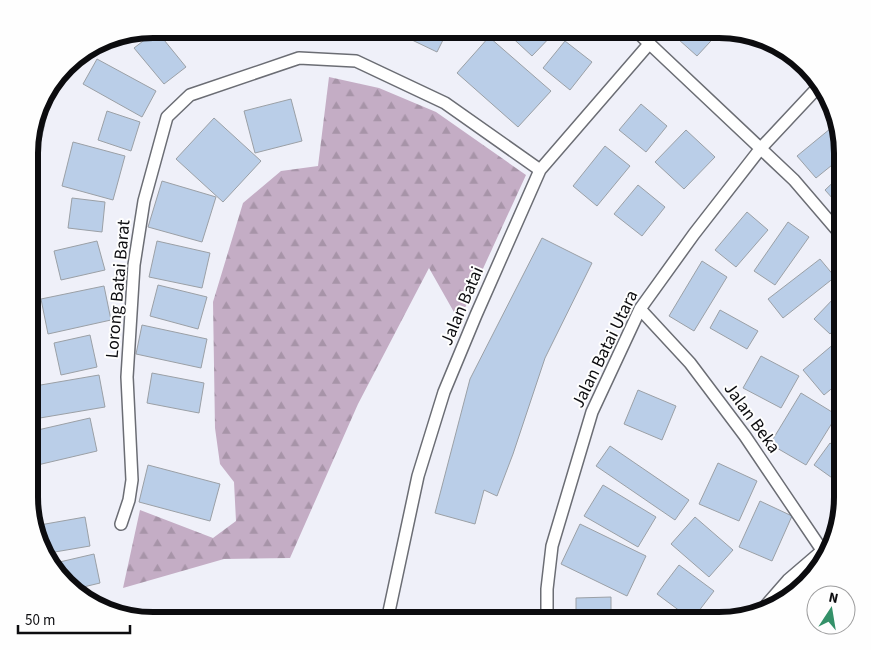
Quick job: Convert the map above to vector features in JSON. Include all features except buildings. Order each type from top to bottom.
[{"type":"street","points":[[643,38],[794,180],[833,226]]},
{"type":"street","name":"Jalan Batai","points":[[389,612],[418,476],[444,392],[540,170],[649,44]]},
{"type":"street","name":"Lorong Batai Barat","points":[[121,524],[129,500],[132,480],[128,376],[134,265],[144,201],[167,117],[190,95],[299,58],[356,61],[445,103],[540,170]]},
{"type":"street","name":"Jalan Batai Utara","points":[[547,612],[547,589],[552,546],[592,412],[640,309],[694,234],[761,148],[815,90]]},
{"type":"street","name":"Jalan Beka","points":[[640,309],[690,363],[712,392],[821,549]]},
{"type":"street","points":[[770,600],[788,580],[815,560]]},
{"type":"green space","points":[[329,77],[379,88],[436,112],[526,175],[459,321],[429,268],[358,404],[290,558],[224,559],[123,588],[140,510],[213,538],[236,521],[234,482],[220,464],[215,428],[213,302],[243,203],[281,171],[318,166]]}]
